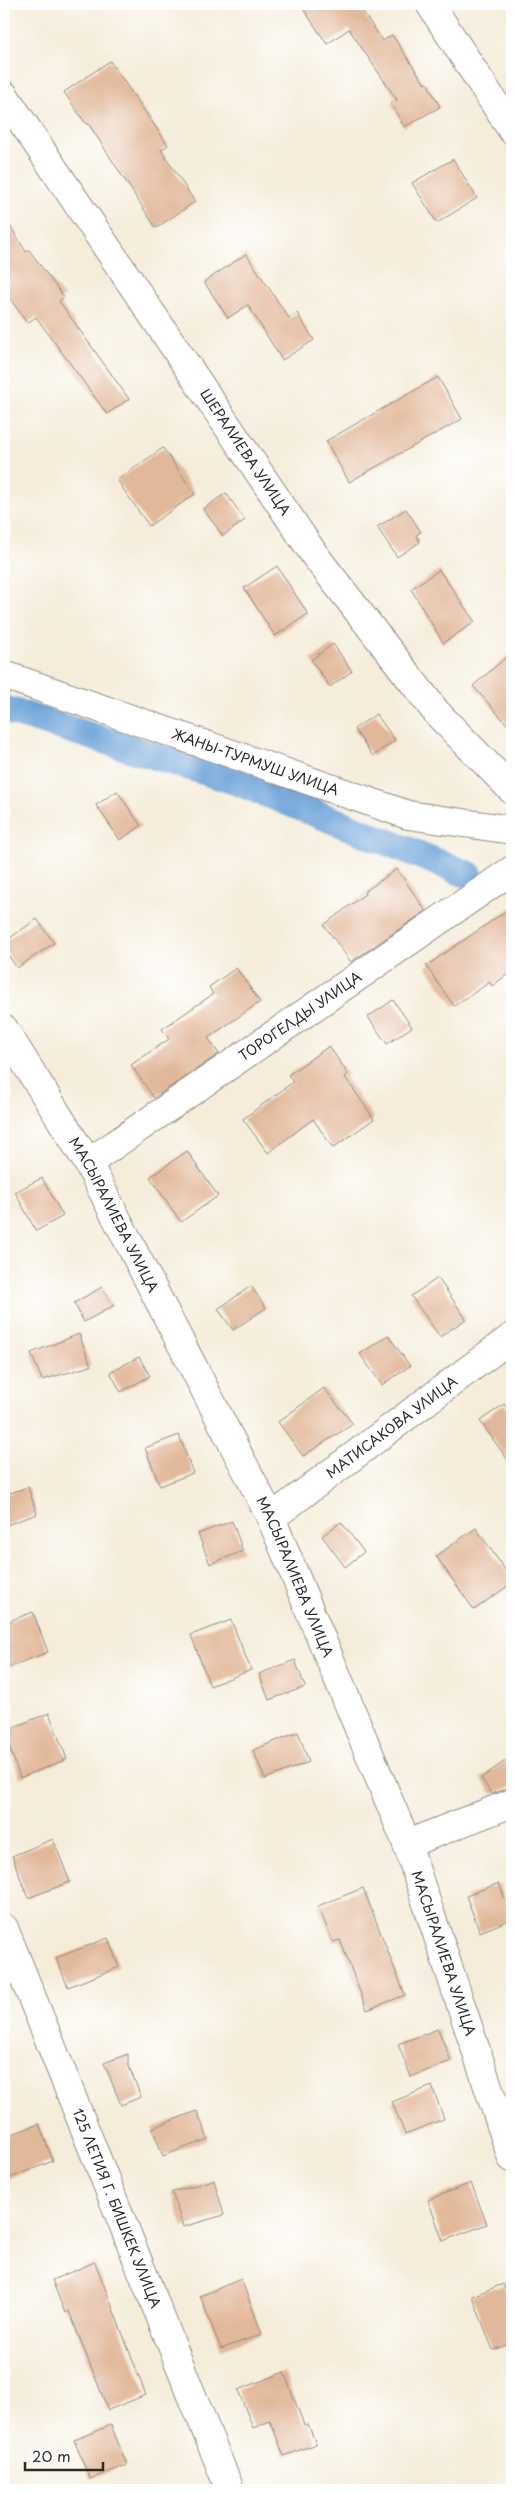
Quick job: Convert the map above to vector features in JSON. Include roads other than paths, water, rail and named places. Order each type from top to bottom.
[{"type":"street","points":[[430,4],[512,130]]},
{"type":"street","name":"ШЕРАЛИЕВА УЛИЦА","points":[[4,95],[316,557],[436,713],[512,790]]},
{"type":"street","name":"ЖАНЫ-ТУРМУШ УЛИЦА","points":[[4,675],[408,815],[512,830]]},
{"type":"street","name":"ТОРОГЕЛДЫ УЛИЦА","points":[[88,1164],[512,870]]},
{"type":"street","name":"МАСЫРАЛИЕВА УЛИЦА","points":[[4,1028],[88,1164],[271,1518],[407,1844],[512,2158]]},
{"type":"street","name":"МАТИСАКОВА УЛИЦА","points":[[271,1518],[512,1337]]},
{"type":"street","points":[[407,1844],[512,1803]]},
{"type":"street","name":"125 ЛЕТИЯ Г. БИШКЕК УЛИЦА","points":[[4,1928],[230,2490]]},
{"type":"waterway","points":[[4,709],[235,781],[469,875]]}]
